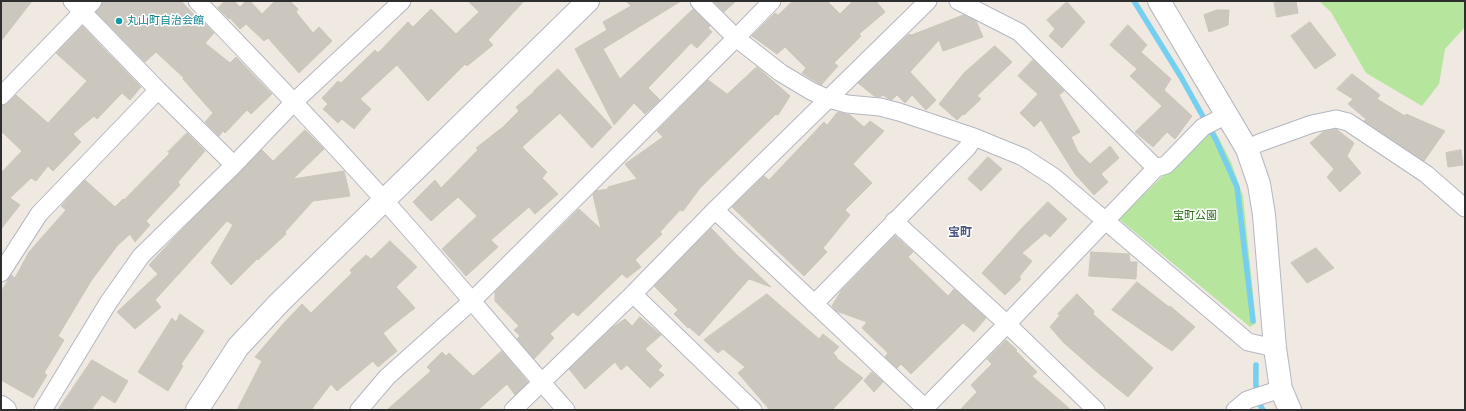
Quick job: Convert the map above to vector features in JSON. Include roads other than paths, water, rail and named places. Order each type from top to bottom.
[{"type":"street","points":[[197,1],[294,102],[384,200],[473,300],[566,410]]},
{"type":"street","points":[[43,410],[108,303],[141,256],[234,165],[294,102],[402,1]]},
{"type":"street","points":[[197,410],[238,347],[279,303],[588,1]]},
{"type":"street","points":[[699,1],[736,38],[781,73],[811,91],[829,99],[847,104],[880,107],[898,112],[974,137],[1023,157],[1048,173],[1248,342],[1275,348]]},
{"type":"street","points":[[359,410],[387,378],[473,300],[772,1]]},
{"type":"street","points":[[513,410],[634,294],[715,210],[928,1]]},
{"type":"street","points":[[958,1],[1019,32],[1156,168]]},
{"type":"street","points":[[1159,1],[1247,149],[1259,184],[1264,215],[1275,348],[1265,395]]},
{"type":"street","points":[[1,96],[83,5],[158,90],[234,165]]},
{"type":"street","points":[[1,273],[40,214],[158,90]]},
{"type":"street","points":[[715,210],[924,409],[1156,168],[1166,165],[1203,126],[1227,115]]},
{"type":"street","points":[[1247,149],[1259,143],[1312,124],[1336,119],[1342,120],[1348,122],[1426,174],[1465,208]]},
{"type":"street","points":[[814,304],[968,147],[974,137]]},
{"type":"street","points":[[894,221],[1007,324],[1096,410]]},
{"type":"street","points":[[634,294],[753,410]]},
{"type":"street","points":[[1235,410],[1247,400],[1265,395],[1290,410]]},
{"type":"street","points":[[1,407],[5,410]]},
{"type":"waterway","points":[[1134,1],[1181,77],[1216,140],[1237,187],[1253,321]]},
{"type":"waterway","points":[[1256,365],[1257,394],[1263,410]]},
{"type":"place","name":"丸山町自治会館","points":[[119,21]]},
{"type":"district","name":"宝町","points":[[960,233]]},
{"type":"park label","name":"宝町公園","points":[[1195,216]]}]
